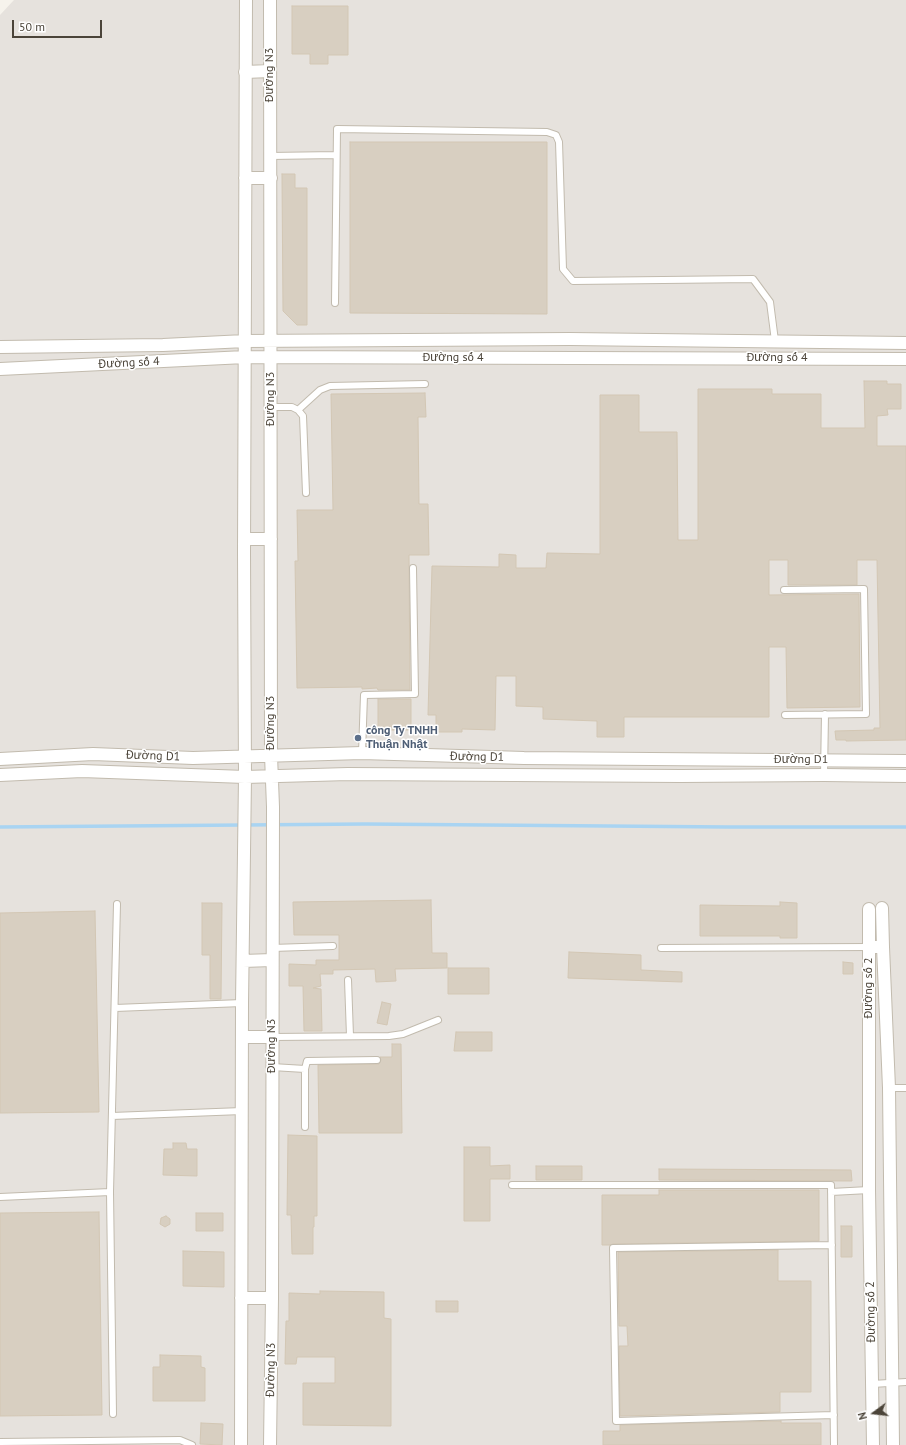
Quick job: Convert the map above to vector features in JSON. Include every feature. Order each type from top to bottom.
[{"type":"street","name":"Đường N3","points":[[241,1445],[242,1003],[245,846],[244,539],[246,0]]},
{"type":"street","name":"Đường N3","points":[[270,0],[272,776],[272,1298],[270,1445]]},
{"type":"street","points":[[246,72],[270,71]]},
{"type":"street","points":[[246,178],[270,178]]},
{"type":"street","name":"Đường số 4","points":[[0,346],[163,345],[245,341],[562,339],[906,343]]},
{"type":"street","points":[[675,358],[676,340]]},
{"type":"street","points":[[812,342],[812,358]]},
{"type":"street","name":"Đường số 4","points":[[0,369],[245,357],[906,359]]},
{"type":"street","points":[[244,539],[271,539]]},
{"type":"street","name":"Đường D1","points":[[0,759],[93,754],[193,758],[362,754],[524,758],[906,761]]},
{"type":"street","points":[[524,758],[524,776]]},
{"type":"street","name":"Đường D1","points":[[0,775],[82,771],[245,777],[348,774],[524,776],[906,776]]},
{"type":"street","points":[[882,908],[883,947]]},
{"type":"street","points":[[869,909],[869,947]]},
{"type":"street","name":"Đường số 2","points":[[873,1445],[869,1190],[869,947],[883,947],[889,1088],[893,1445]]},
{"type":"street","points":[[243,961],[272,954]]},
{"type":"street","points":[[242,1037],[272,1037]]},
{"type":"street","points":[[241,1298],[272,1298]]},
{"type":"lane","points":[[335,303],[337,129],[548,132],[556,135],[559,142],[563,269],[573,281],[753,279],[770,302],[775,341]]},
{"type":"lane","points":[[270,156],[336,155]]},
{"type":"lane","points":[[298,410],[320,390],[330,386],[425,384]]},
{"type":"lane","points":[[271,407],[292,407],[298,410],[303,416],[306,493]]},
{"type":"lane","points":[[362,754],[364,695],[415,694],[413,568]]},
{"type":"lane","points":[[784,590],[864,589],[866,714],[785,715]]},
{"type":"lane","points":[[824,775],[825,714]]},
{"type":"lane","points":[[112,1414],[110,1192],[117,904]]},
{"type":"lane","points":[[272,954],[333,946]]},
{"type":"lane","points":[[661,948],[869,947]]},
{"type":"lane","points":[[348,980],[350,1036]]},
{"type":"lane","points":[[115,1008],[242,1003]]},
{"type":"lane","points":[[272,1037],[388,1036],[403,1034],[438,1020]]},
{"type":"lane","points":[[305,1127],[305,1069],[307,1061],[377,1060]]},
{"type":"lane","points":[[272,1067],[305,1069]]},
{"type":"lane","points":[[889,1088],[906,1088]]},
{"type":"lane","points":[[112,1116],[242,1111]]},
{"type":"lane","points":[[512,1184],[831,1185],[834,1445]]},
{"type":"lane","points":[[831,1192],[869,1190]]},
{"type":"lane","points":[[0,1197],[110,1192]]},
{"type":"lane","points":[[832,1245],[613,1248],[616,1421],[834,1415]]},
{"type":"lane","points":[[872,1384],[906,1382]]},
{"type":"lane","points":[[0,1442],[180,1440],[192,1445]]},
{"type":"shaded area","points":[[14,0],[906,0],[906,1445],[0,1445],[0,15]]},
{"type":"building","points":[[292,6],[348,6],[348,55],[328,55],[328,64],[310,64],[310,54],[292,54]]},
{"type":"building","points":[[350,142],[547,142],[547,314],[350,313]]},
{"type":"building","points":[[282,174],[295,174],[295,188],[307,188],[307,325],[297,325],[283,311]]},
{"type":"building","points":[[864,381],[887,381],[887,384],[901,384],[901,409],[887,409],[888,415],[877,416],[877,446],[906,446],[906,740],[836,740],[835,731],[874,730],[874,728],[880,728],[877,560],[857,560],[857,585],[788,585],[788,560],[769,560],[769,595],[859,594],[860,707],[787,708],[786,647],[769,647],[769,717],[624,717],[624,737],[597,737],[597,721],[543,719],[543,707],[516,706],[516,676],[496,676],[495,730],[462,729],[462,732],[436,732],[436,715],[428,715],[432,566],[499,567],[499,554],[516,555],[516,568],[546,568],[547,553],[600,554],[600,395],[639,395],[639,432],[677,432],[678,540],[698,540],[698,389],[772,389],[772,394],[821,394],[821,428],[865,428]]},
{"type":"building","points":[[425,393],[426,417],[418,417],[419,504],[428,504],[429,555],[409,555],[410,690],[378,690],[377,688],[362,689],[362,687],[297,688],[295,561],[298,561],[297,510],[333,510],[331,394]]},
{"type":"building","points":[[378,699],[411,699],[411,730],[378,730]]},
{"type":"building","points":[[431,900],[432,953],[447,953],[447,968],[395,969],[396,981],[376,982],[375,969],[333,970],[333,974],[320,974],[321,986],[313,988],[321,989],[322,1031],[304,1031],[303,986],[289,986],[289,964],[316,965],[316,960],[339,960],[339,935],[294,935],[293,902]]},
{"type":"building","points":[[780,902],[797,903],[797,938],[780,938],[780,936],[700,936],[700,905],[780,906]]},
{"type":"building","points":[[202,903],[222,903],[221,999],[210,999],[210,955],[202,955]]},
{"type":"building","points":[[95,911],[99,1112],[0,1113],[0,913]]},
{"type":"building","points":[[569,952],[641,955],[641,970],[682,972],[682,982],[568,978]]},
{"type":"building","points":[[843,962],[853,963],[853,974],[843,974]]},
{"type":"building","points":[[448,968],[489,968],[489,994],[448,994]]},
{"type":"building","points":[[382,1002],[391,1004],[387,1025],[377,1023]]},
{"type":"building","points":[[456,1032],[492,1032],[492,1051],[454,1051]]},
{"type":"building","points":[[392,1044],[401,1044],[402,1133],[319,1133],[318,1065],[379,1064],[381,1060],[380,1057],[392,1057]]},
{"type":"building","points":[[288,1135],[317,1136],[317,1216],[314,1216],[313,1254],[292,1254],[291,1215],[287,1215]]},
{"type":"building","points":[[173,1143],[186,1143],[187,1149],[197,1149],[197,1176],[163,1175],[164,1149],[173,1149]]},
{"type":"building","points":[[464,1147],[490,1147],[490,1166],[510,1165],[510,1179],[490,1179],[490,1221],[464,1221]]},
{"type":"building","points":[[536,1166],[582,1166],[582,1180],[536,1180]]},
{"type":"building","points":[[659,1169],[851,1170],[852,1181],[659,1180]]},
{"type":"building","points":[[659,1190],[819,1190],[819,1241],[602,1245],[602,1195],[659,1195]]},
{"type":"building","points":[[99,1212],[102,1415],[0,1416],[0,1213]]},
{"type":"building","points":[[196,1213],[223,1213],[223,1231],[196,1231]]},
{"type":"building","points":[[166,1216],[170,1219],[170,1224],[165,1227],[160,1224],[161,1218]]},
{"type":"building","points":[[841,1226],[852,1226],[852,1257],[841,1257]]},
{"type":"building","points":[[778,1250],[778,1281],[811,1281],[811,1392],[780,1392],[780,1412],[620,1416],[619,1346],[628,1346],[627,1326],[619,1326],[618,1252]]},
{"type":"building","points":[[183,1251],[224,1252],[224,1287],[183,1286]]},
{"type":"building","points":[[320,1291],[384,1292],[384,1318],[391,1319],[391,1426],[303,1425],[303,1383],[335,1383],[335,1357],[297,1357],[296,1364],[285,1364],[286,1321],[289,1321],[289,1293],[320,1294]]},
{"type":"building","points":[[436,1301],[458,1301],[458,1312],[436,1312]]},
{"type":"building","points":[[160,1355],[201,1356],[201,1367],[205,1368],[205,1401],[153,1401],[153,1367],[160,1367]]},
{"type":"building","points":[[781,1421],[781,1423],[821,1423],[821,1445],[603,1445],[603,1431],[620,1431],[620,1425]]},
{"type":"building","points":[[201,1423],[223,1424],[222,1445],[200,1444]]},
{"type":"waterway","points":[[0,827],[365,824],[906,827]]},
{"type":"place","name":"công Ty TNHH Thuận Nhật","points":[[358,738]]}]
